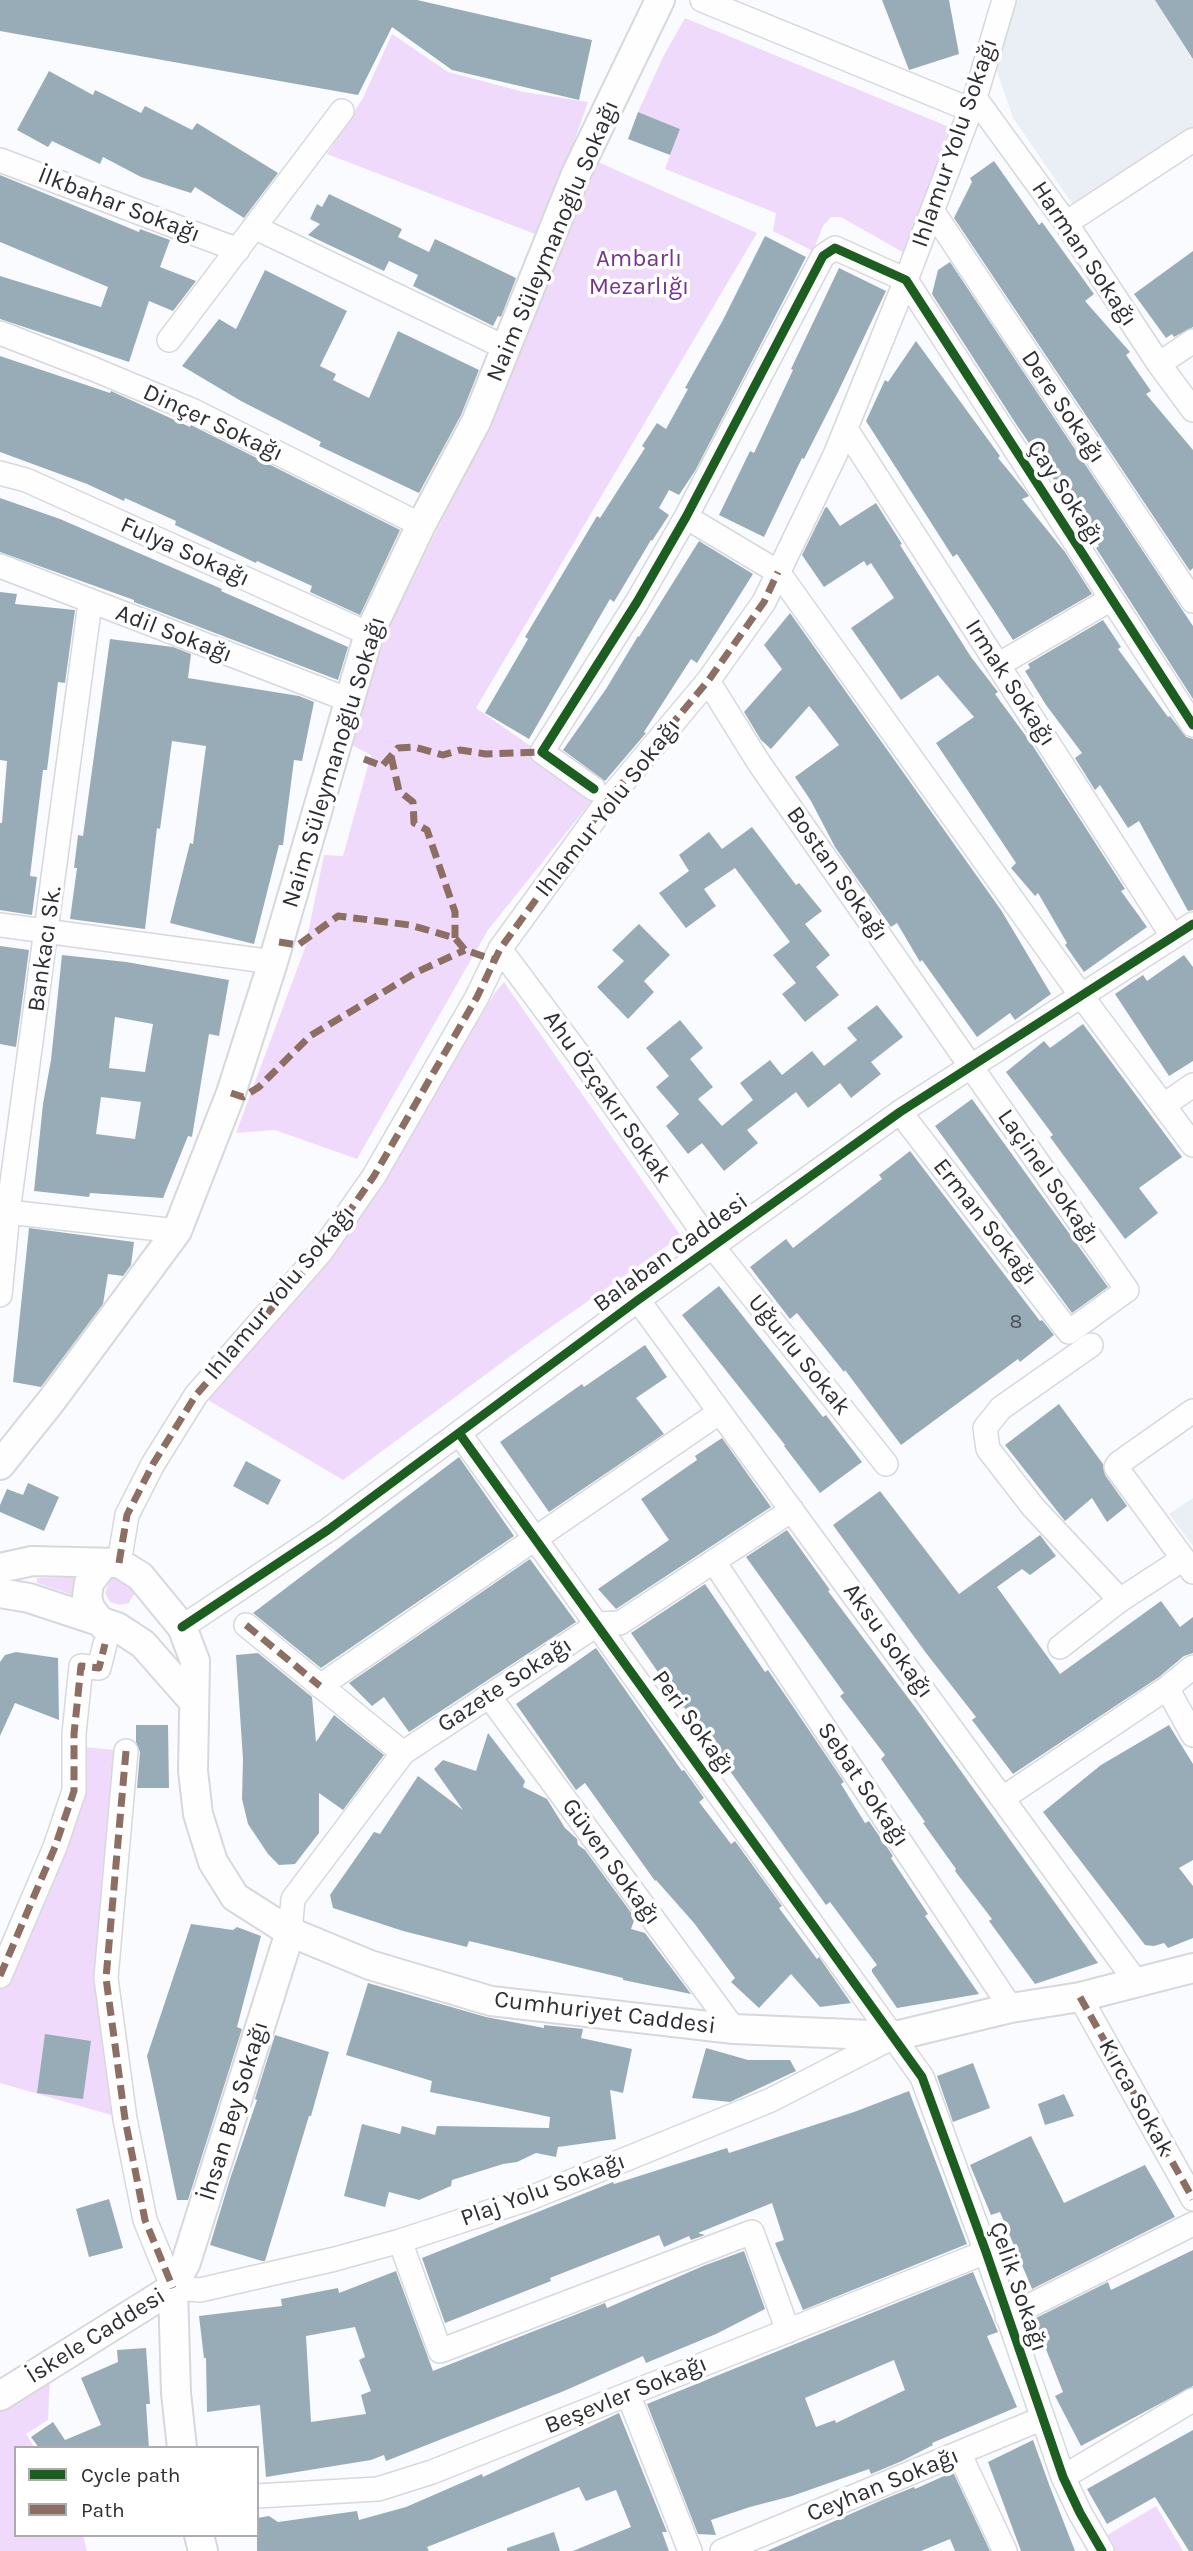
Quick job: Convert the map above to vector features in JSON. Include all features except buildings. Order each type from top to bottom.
[{"type":"main road","name":"Naim Süleymanoğlu Sokağı","points":[[0,1465],[52,1400],[177,1231],[231,1093],[273,962],[369,634],[421,525],[477,422],[576,174],[660,0]]},
{"type":"main road","points":[[0,1568],[32,1561],[121,1567]]},
{"type":"main road","points":[[108,1632],[90,1608],[87,1597],[89,1583],[121,1567]]},
{"type":"main road","points":[[108,1632],[140,1609],[143,1601],[121,1567]]},
{"type":"main road","name":"Cumhuriyet Caddesi","points":[[121,1567],[182,1627],[195,1661],[194,1782],[198,1814],[213,1862],[235,1897],[290,1932],[370,1965],[491,2001],[734,2029],[895,2036],[1011,2008],[1080,1997],[1193,1968]]},
{"type":"main road","points":[[0,1593],[29,1598],[143,1644],[157,1643],[182,1627]]},
{"type":"main road","points":[[143,1644],[194,1702]]},
{"type":"main road","name":"İhsan Bey Sokağı","points":[[173,2288],[186,2262],[290,1932]]},
{"type":"main road","points":[[173,2288],[175,2381],[182,2446]]},
{"type":"main road","name":"İskele Caddesi","points":[[0,2374],[137,2291],[173,2288]]},
{"type":"main road","name":"İskele Caddesi","points":[[0,2396],[173,2288]]},
{"type":"street","points":[[702,0],[973,104]]},
{"type":"street","name":"Ihlamur Yolu Sokağı","points":[[121,1567],[127,1515],[153,1464],[196,1395],[321,1252],[374,1176],[477,998],[500,949],[609,799],[708,681],[764,602],[846,429],[906,280],[973,104],[1004,0]]},
{"type":"street","name":"Harman Sokağı","points":[[973,104],[1066,223],[1159,364],[1193,410]]},
{"type":"street","name":"İlkbahar Sokağı","points":[[169,340],[342,111]]},
{"type":"street","points":[[1066,223],[1193,140]]},
{"type":"street","name":"İlkbahar Sokağı","points":[[0,160],[238,250]]},
{"type":"street","name":"Dere Sokağı","points":[[933,212],[1193,601]]},
{"type":"street","points":[[254,227],[506,348]]},
{"type":"street","points":[[594,789],[542,752],[637,602],[686,517],[823,256],[835,248],[906,280]]},
{"type":"street","name":"Çay Sokağı","points":[[906,280],[1193,725]]},
{"type":"street","name":"Dinçer Sokağı","points":[[0,333],[194,411],[421,525]]},
{"type":"street","points":[[1159,364],[1193,341]]},
{"type":"street","name":"Irmak Sokağı","points":[[846,429],[1173,937]]},
{"type":"street","name":"Fulya Sokağı","points":[[0,473],[26,480],[369,634]]},
{"type":"street","points":[[686,517],[778,572],[1080,994],[1193,1145]]},
{"type":"street","name":"Adil Sokağı","points":[[0,566],[90,603],[349,700]]},
{"type":"street","points":[[998,665],[1111,599]]},
{"type":"street","name":"Bankacı Sk.","points":[[0,1295],[8,1212],[90,603]]},
{"type":"street","name":"Bostan Sokağı","points":[[708,681],[759,763],[970,1065]]},
{"type":"street","name":"Balaban Caddesi","points":[[182,1627],[328,1530],[638,1300],[900,1112],[1080,994],[1193,924]]},
{"type":"street","points":[[0,925],[273,962]]},
{"type":"street","name":"Ahu Özçakır Sokak","points":[[500,949],[579,1055],[713,1247]]},
{"type":"street","name":"Laçinel Sokağı","points":[[970,1065],[1127,1290],[1069,1332]]},
{"type":"street","points":[[1164,1105],[1193,1085]]},
{"type":"street","name":"Erman Sokağı","points":[[900,1112],[1069,1332]]},
{"type":"street","points":[[8,1212],[177,1231]]},
{"type":"street","name":"Uğurlu Sokak","points":[[713,1247],[886,1464]]},
{"type":"street","name":"Aksu Sokağı","points":[[638,1300],[1137,1983]]},
{"type":"street","points":[[1091,1345],[1001,1408],[985,1428],[988,1449],[1033,1507],[1120,1601]]},
{"type":"street","points":[[320,1685],[720,1412]]},
{"type":"street","points":[[1060,1647],[1120,1601],[1188,1565],[1116,1467],[1193,1412]]},
{"type":"street","name":"Peri Sokağı","points":[[459,1433],[895,2036]]},
{"type":"street","name":"Gazete Sokağı","points":[[290,1932],[293,1899],[403,1753],[598,1624],[621,1623],[792,1510]]},
{"type":"street","name":"Sebat Sokağı","points":[[714,1562],[1011,2008]]},
{"type":"street","points":[[246,1625],[403,1753]]},
{"type":"street","points":[[0,1976],[55,1847],[74,1791],[74,1734],[80,1666],[99,1668],[108,1632]]},
{"type":"street","points":[[1003,1798],[1167,1688],[1193,1667]]},
{"type":"street","points":[[1167,1688],[1193,1735]]},
{"type":"street","name":"Güven Sokağı","points":[[489,1696],[734,2029]]},
{"type":"street","points":[[126,1751],[106,1978],[125,2119],[145,2220],[173,2288]]},
{"type":"street","name":"Kırca Sokak","points":[[1080,1997],[1193,2199]]},
{"type":"street","name":"Plaj Yolu Sokağı","points":[[173,2288],[200,2290],[335,2259],[400,2241],[528,2199],[771,2100],[895,2036]]},
{"type":"street","name":"Çelik Sokağı","points":[[895,2036],[922,2077],[986,2252],[1063,2477],[1102,2551]]},
{"type":"street","points":[[1007,2317],[1193,2224]]},
{"type":"street","points":[[400,2241],[440,2351],[752,2232],[788,2331]]},
{"type":"street","name":"Beşevler Sokağı","points":[[259,2496],[378,2489],[432,2472],[986,2252]]},
{"type":"street","points":[[628,2394],[690,2551]]},
{"type":"street","points":[[1063,2477],[1193,2400]]},
{"type":"street","name":"Ceyhan Sokağı","points":[[722,2551],[1043,2418]]},
{"type":"street","points":[[960,2453],[1005,2551]]},
{"type":"shaded area","points":[[1014,0],[1193,0],[1193,127],[1073,205],[1013,118],[996,68]]},
{"type":"shaded area","points":[[1193,1498],[1193,1546],[1169,1514]]},
{"type":"green space","points":[[685,18],[949,127],[906,254],[841,217],[831,217],[823,226],[813,251],[773,231],[776,213],[665,169],[680,129],[638,112],[663,57]]},
{"type":"green space","points":[[392,34],[448,72],[524,92],[588,102],[561,179],[535,234],[327,154],[363,98]]},
{"type":"green space","name":"Ambarlı Mezarlığı","points":[[598,162],[757,233],[476,708],[598,793],[488,930],[357,1159],[275,1130],[236,1133],[305,948],[324,855],[343,856],[371,755],[346,742],[384,638],[489,424]]},
{"type":"green space","points":[[504,982],[681,1236],[531,1341],[343,1480],[208,1400],[372,1201],[494,994]]},
{"type":"green space","points":[[119,1575],[136,1591],[129,1603],[120,1605],[110,1602],[105,1593],[110,1579]]},
{"type":"green space","points":[[79,1577],[73,1595],[37,1583],[37,1578]]},
{"type":"green space","points":[[74,1746],[126,1751],[106,1978],[125,2119],[0,2083],[0,1977],[55,1847]]},
{"type":"green space","points":[[50,2379],[48,2420],[26,2434],[34,2446],[14,2446],[14,2537],[84,2537],[87,2551],[0,2551],[0,2409]]},
{"type":"green space","points":[[1156,2506],[1183,2551],[1113,2551],[1104,2537]]},
{"type":"marked path","points":[[119,1563],[127,1515],[153,1464],[196,1395],[321,1252],[374,1176],[477,997],[500,949],[609,799],[708,681],[764,602],[778,572]]},
{"type":"marked path","points":[[364,759],[382,766],[398,748],[414,747],[443,755],[460,750],[486,754],[542,752]]},
{"type":"marked path","points":[[391,756],[399,791],[413,802],[414,823],[427,830],[455,912],[455,938]]},
{"type":"marked path","points":[[279,942],[298,945],[338,916],[410,925],[455,938],[465,950],[494,960]]},
{"type":"marked path","points":[[231,1093],[243,1097],[259,1087],[310,1036],[417,972],[465,950]]},
{"type":"marked path","points":[[246,1625],[320,1686]]},
{"type":"marked path","points":[[0,1976],[55,1847],[74,1791],[74,1734],[81,1666],[99,1668],[105,1644]]},
{"type":"marked path","points":[[126,1751],[106,1978],[125,2119],[145,2220],[173,2288]]},
{"type":"marked path","points":[[1080,1997],[1193,2199]]},
{"type":"cycle path","points":[[594,789],[542,752],[637,602],[686,517],[823,256],[835,248],[906,280],[1193,725]]},
{"type":"cycle path","points":[[182,1627],[328,1530],[638,1300],[900,1112],[1193,924]]},
{"type":"cycle path","points":[[459,1433],[922,2077],[986,2252],[1063,2477],[1102,2551]]}]
